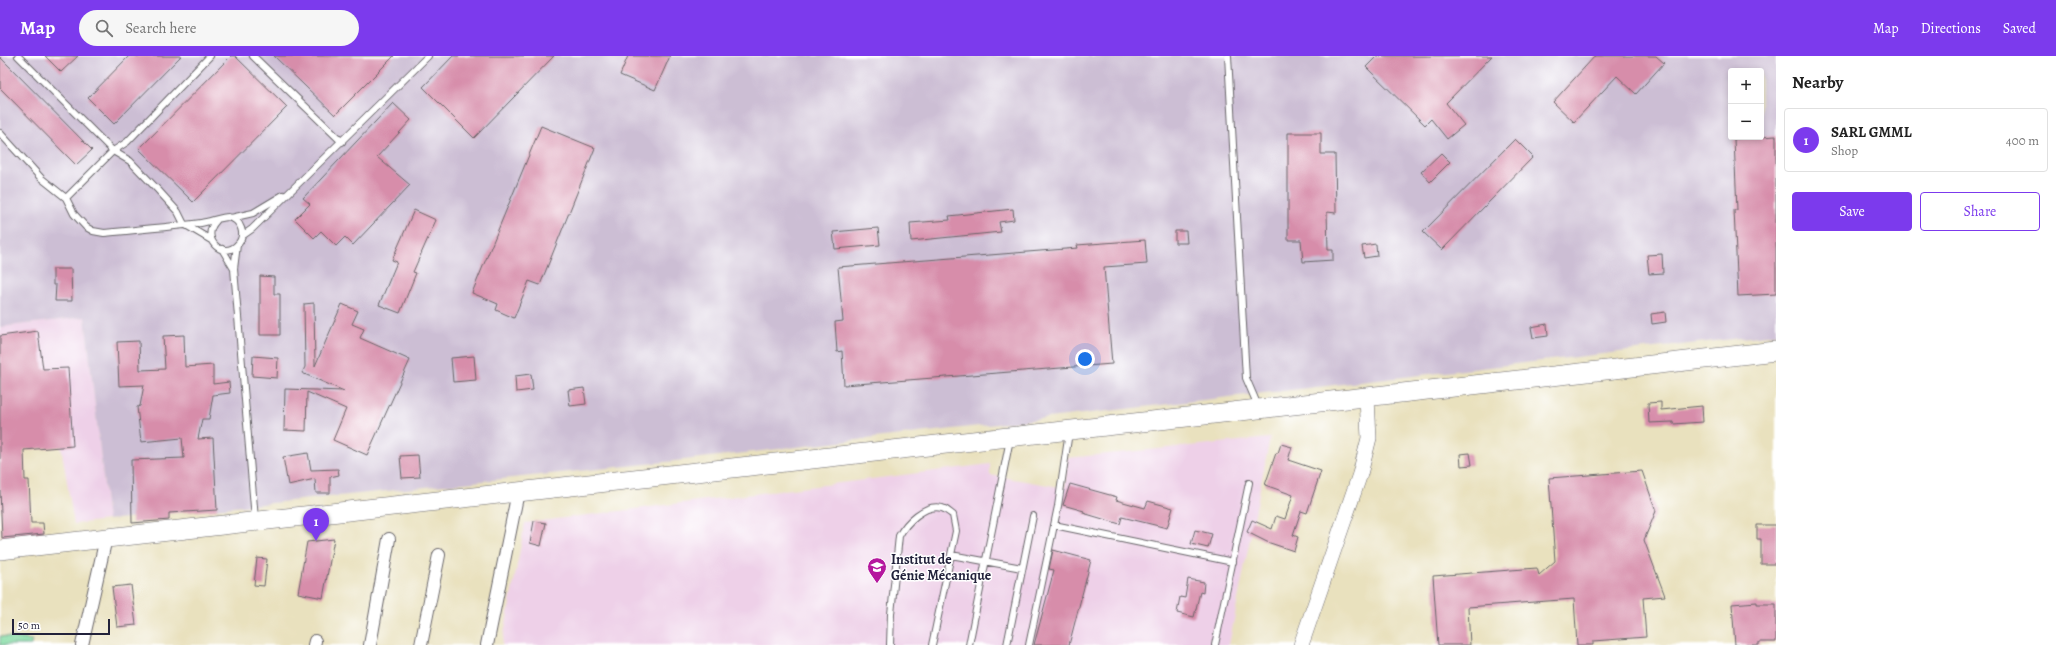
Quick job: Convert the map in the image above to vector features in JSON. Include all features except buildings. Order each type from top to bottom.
[{"type":"main road","points":[[0,550],[1776,351]]},
{"type":"street","points":[[1301,645],[1360,474],[1369,438],[1367,398]]},
{"type":"street","points":[[487,645],[518,492]]},
{"type":"street","points":[[82,645],[106,538]]},
{"type":"street","points":[[370,645],[389,539]]},
{"type":"street","points":[[421,645],[439,555]]},
{"type":"lane","points":[[18,56],[113,151],[130,161],[178,212],[184,224],[211,240],[222,249],[234,269]]},
{"type":"lane","points":[[66,198],[113,151],[128,142],[210,56]]},
{"type":"lane","points":[[253,56],[342,142]]},
{"type":"lane","points":[[255,521],[234,269],[237,245],[242,236],[252,229],[300,183],[428,56]]},
{"type":"lane","points":[[1228,56],[1246,378],[1260,410]]},
{"type":"lane","points":[[0,133],[41,178],[66,198],[74,214],[86,227],[93,231],[104,233],[216,221]]},
{"type":"lane","points":[[211,240],[210,230],[220,218],[231,218],[254,213],[300,183]]},
{"type":"lane","points":[[231,218],[240,225],[242,236]]},
{"type":"lane","points":[[222,249],[232,248],[237,245]]},
{"type":"lane","points":[[1030,645],[1054,525],[1069,431]]},
{"type":"lane","points":[[969,645],[1011,437]]},
{"type":"lane","points":[[1215,645],[1249,483]]},
{"type":"lane","points":[[890,645],[891,614],[899,536],[904,527],[917,515],[934,508],[943,508],[953,515],[955,519],[956,531],[932,645]]},
{"type":"lane","points":[[1007,645],[1033,516]]},
{"type":"lane","points":[[1054,525],[1233,562]]},
{"type":"lane","points":[[951,555],[1022,568]]},
{"type":"shaded area","points":[[0,56],[1776,56],[1776,334],[675,461],[108,520],[85,317],[0,327]]},
{"type":"shaded area","points":[[85,317],[108,520],[74,524],[61,446],[2,451],[0,486],[0,327]]},
{"type":"shaded area","name":"Institut de Génie Mécanique","points":[[1270,438],[1229,645],[502,645],[525,523],[990,464],[990,475],[1065,488],[1067,458]]},
{"type":"green space","points":[[0,636],[32,640],[31,645],[0,645]]},
{"type":"place","name":"SARL GMML","points":[[316,541]]},
{"type":"place","name":"Institut de Génie Mécanique","points":[[877,584]]}]
